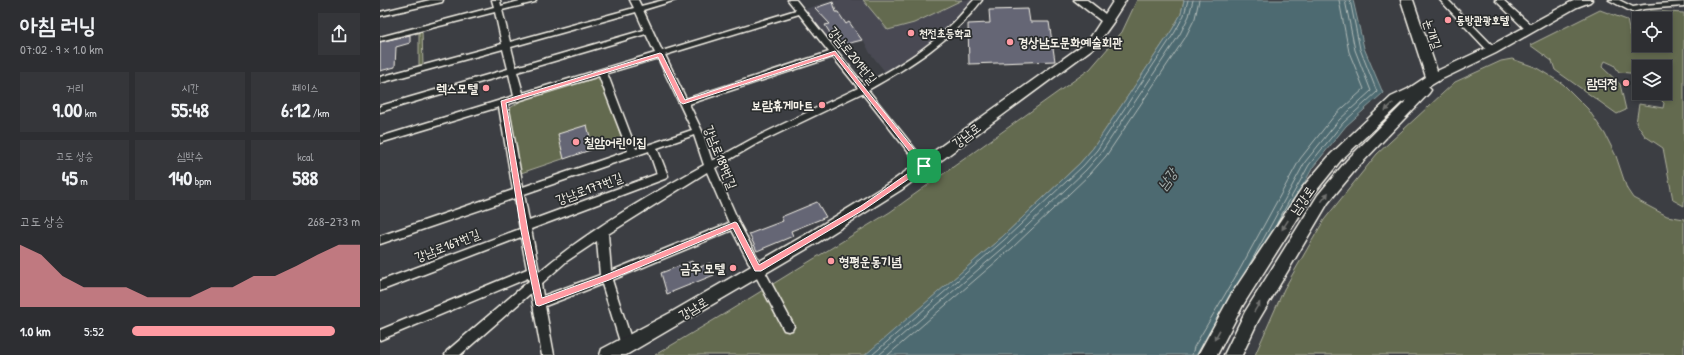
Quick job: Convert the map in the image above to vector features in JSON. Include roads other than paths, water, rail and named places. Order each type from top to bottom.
[{"type":"street","points":[[380,14],[439,0]]},
{"type":"street","points":[[380,39],[432,25],[497,4],[532,0]]},
{"type":"street","name":"강남로189번길","points":[[634,0],[697,131],[709,166],[735,224],[788,326]]},
{"type":"street","points":[[380,80],[672,0]]},
{"type":"street","name":"강남로201번길","points":[[792,0],[924,166]]},
{"type":"street","points":[[451,355],[563,258],[670,189],[709,166],[755,141],[864,89],[906,65],[931,48],[954,27],[978,0]]},
{"type":"street","points":[[1080,0],[1108,21]]},
{"type":"street","name":"강남로","points":[[609,355],[676,318],[863,208],[924,166],[1092,43],[1108,21],[1120,0]]},
{"type":"street","name":"논개길","points":[[1407,0],[1433,78]]},
{"type":"street","points":[[1444,0],[1492,50]]},
{"type":"street","points":[[1499,0],[1530,29]]},
{"type":"street","name":"남강로","points":[[1207,355],[1237,300],[1307,192],[1336,157],[1396,100],[1413,92],[1433,78],[1492,50],[1530,29],[1569,2],[1586,0]]},
{"type":"street","points":[[1613,0],[1632,10],[1684,4]]},
{"type":"street","points":[[497,4],[520,97]]},
{"type":"street","points":[[380,140],[801,11]]},
{"type":"street","points":[[380,109],[648,31]]},
{"type":"street","points":[[683,102],[835,53]]},
{"type":"street","points":[[602,72],[634,153]]},
{"type":"street","name":"남강로","points":[[1233,355],[1251,317],[1323,199],[1352,164],[1421,95],[1433,78]]},
{"type":"street","points":[[503,102],[548,355]]},
{"type":"street","points":[[380,240],[697,131]]},
{"type":"street","name":"강남로177번길","points":[[525,229],[663,176],[652,147]]},
{"type":"street","points":[[539,302],[606,278],[735,224]]},
{"type":"street","name":"강남로167번길","points":[[380,286],[525,229]]},
{"type":"street","points":[[602,232],[606,278],[627,345]]},
{"type":"street","points":[[380,335],[533,270]]},
{"type":"water","name":"남강","points":[[1184,0],[1353,0],[1364,48],[1383,93],[1346,126],[1313,167],[1253,277],[1207,355],[865,355],[1002,237],[1080,163],[1093,148],[1172,30],[1181,14]]},
{"type":"place","name":"동방관광호텔","points":[[1448,20]]},
{"type":"place","name":"천전초등학교","points":[[911,33]]},
{"type":"place","name":"경상남도문화예술회관","points":[[1010,42]]},
{"type":"place","name":"람덕정","points":[[1626,83]]},
{"type":"place","name":"렉스모텔","points":[[486,88]]},
{"type":"place","name":"보람휴게마트","points":[[822,105]]},
{"type":"place","name":"칠암어린이집","points":[[576,142]]},
{"type":"place","name":"형평운동기념","points":[[831,261]]},
{"type":"place","name":"금주 모텔","points":[[733,268]]}]
